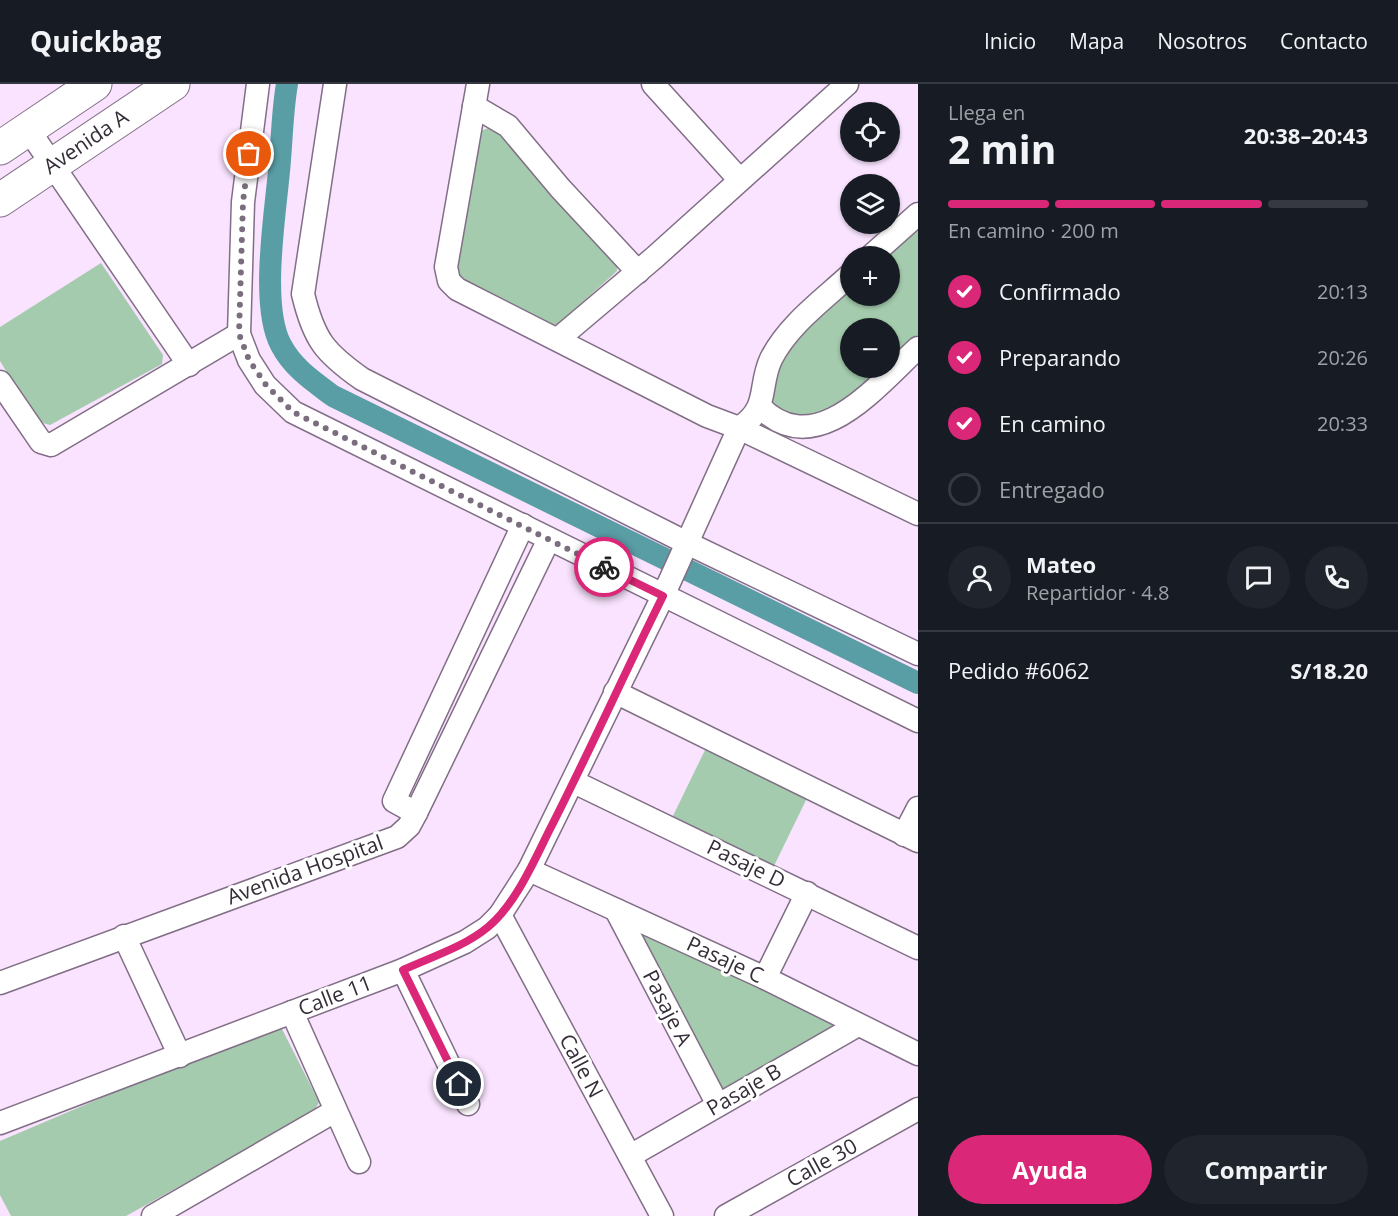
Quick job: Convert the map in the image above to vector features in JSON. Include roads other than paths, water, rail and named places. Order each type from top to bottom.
[{"type":"street","name":"Avenida A","points":[[0,148],[95,84]]},
{"type":"street","name":"Avenida A","points":[[0,200],[173,84]]},
{"type":"street","points":[[258,84],[243,202],[239,334],[249,360],[266,385],[293,412],[918,721]]},
{"type":"street","points":[[335,84],[303,294],[323,347],[362,379],[680,556],[918,654]]},
{"type":"street","points":[[478,84],[446,267],[449,281],[457,289],[706,416],[739,428],[918,514]]},
{"type":"street","points":[[653,84],[739,179]]},
{"type":"street","points":[[558,339],[638,272],[834,88]]},
{"type":"street","points":[[474,106],[508,126],[560,188],[638,272]]},
{"type":"street","points":[[28,129],[189,365]]},
{"type":"street","points":[[882,246],[918,214]]},
{"type":"street","points":[[840,284],[802,319],[771,360],[760,406],[769,415],[786,425],[810,427],[837,418],[850,410],[918,348]]},
{"type":"street","points":[[0,382],[46,446],[239,334]]},
{"type":"street","name":"Calle 11","points":[[0,1123],[403,970],[465,942],[487,928],[500,915],[529,870],[663,596],[739,428],[753,418],[760,406]]},
{"type":"street","points":[[797,456],[810,427]]},
{"type":"street","points":[[416,813],[394,801],[522,525]]},
{"type":"street","name":"Avenida Hospital","points":[[0,983],[397,837],[409,826],[416,813],[549,538]]},
{"type":"street","points":[[615,692],[911,838],[918,808]]},
{"type":"street","name":"Pasaje D","points":[[574,782],[918,948]]},
{"type":"street","name":"Pasaje C","points":[[529,870],[765,978],[918,1054]]},
{"type":"street","points":[[765,978],[807,893]]},
{"type":"street","name":"Pasaje A","points":[[616,910],[718,1105]]},
{"type":"street","name":"Calle N","points":[[500,915],[662,1216]]},
{"type":"street","points":[[124,936],[180,1056]]},
{"type":"street","points":[[403,970],[468,1104]]},
{"type":"street","points":[[292,1012],[359,1162]]},
{"type":"street","name":"Pasaje B","points":[[630,1156],[858,1024]]},
{"type":"street","name":"Calle 30","points":[[726,1216],[918,1109]]},
{"type":"street","points":[[153,1216],[335,1111]]},
{"type":"waterway","points":[[287,84],[272,236],[270,285],[275,328],[281,345],[297,367],[333,396],[918,683]]}]
